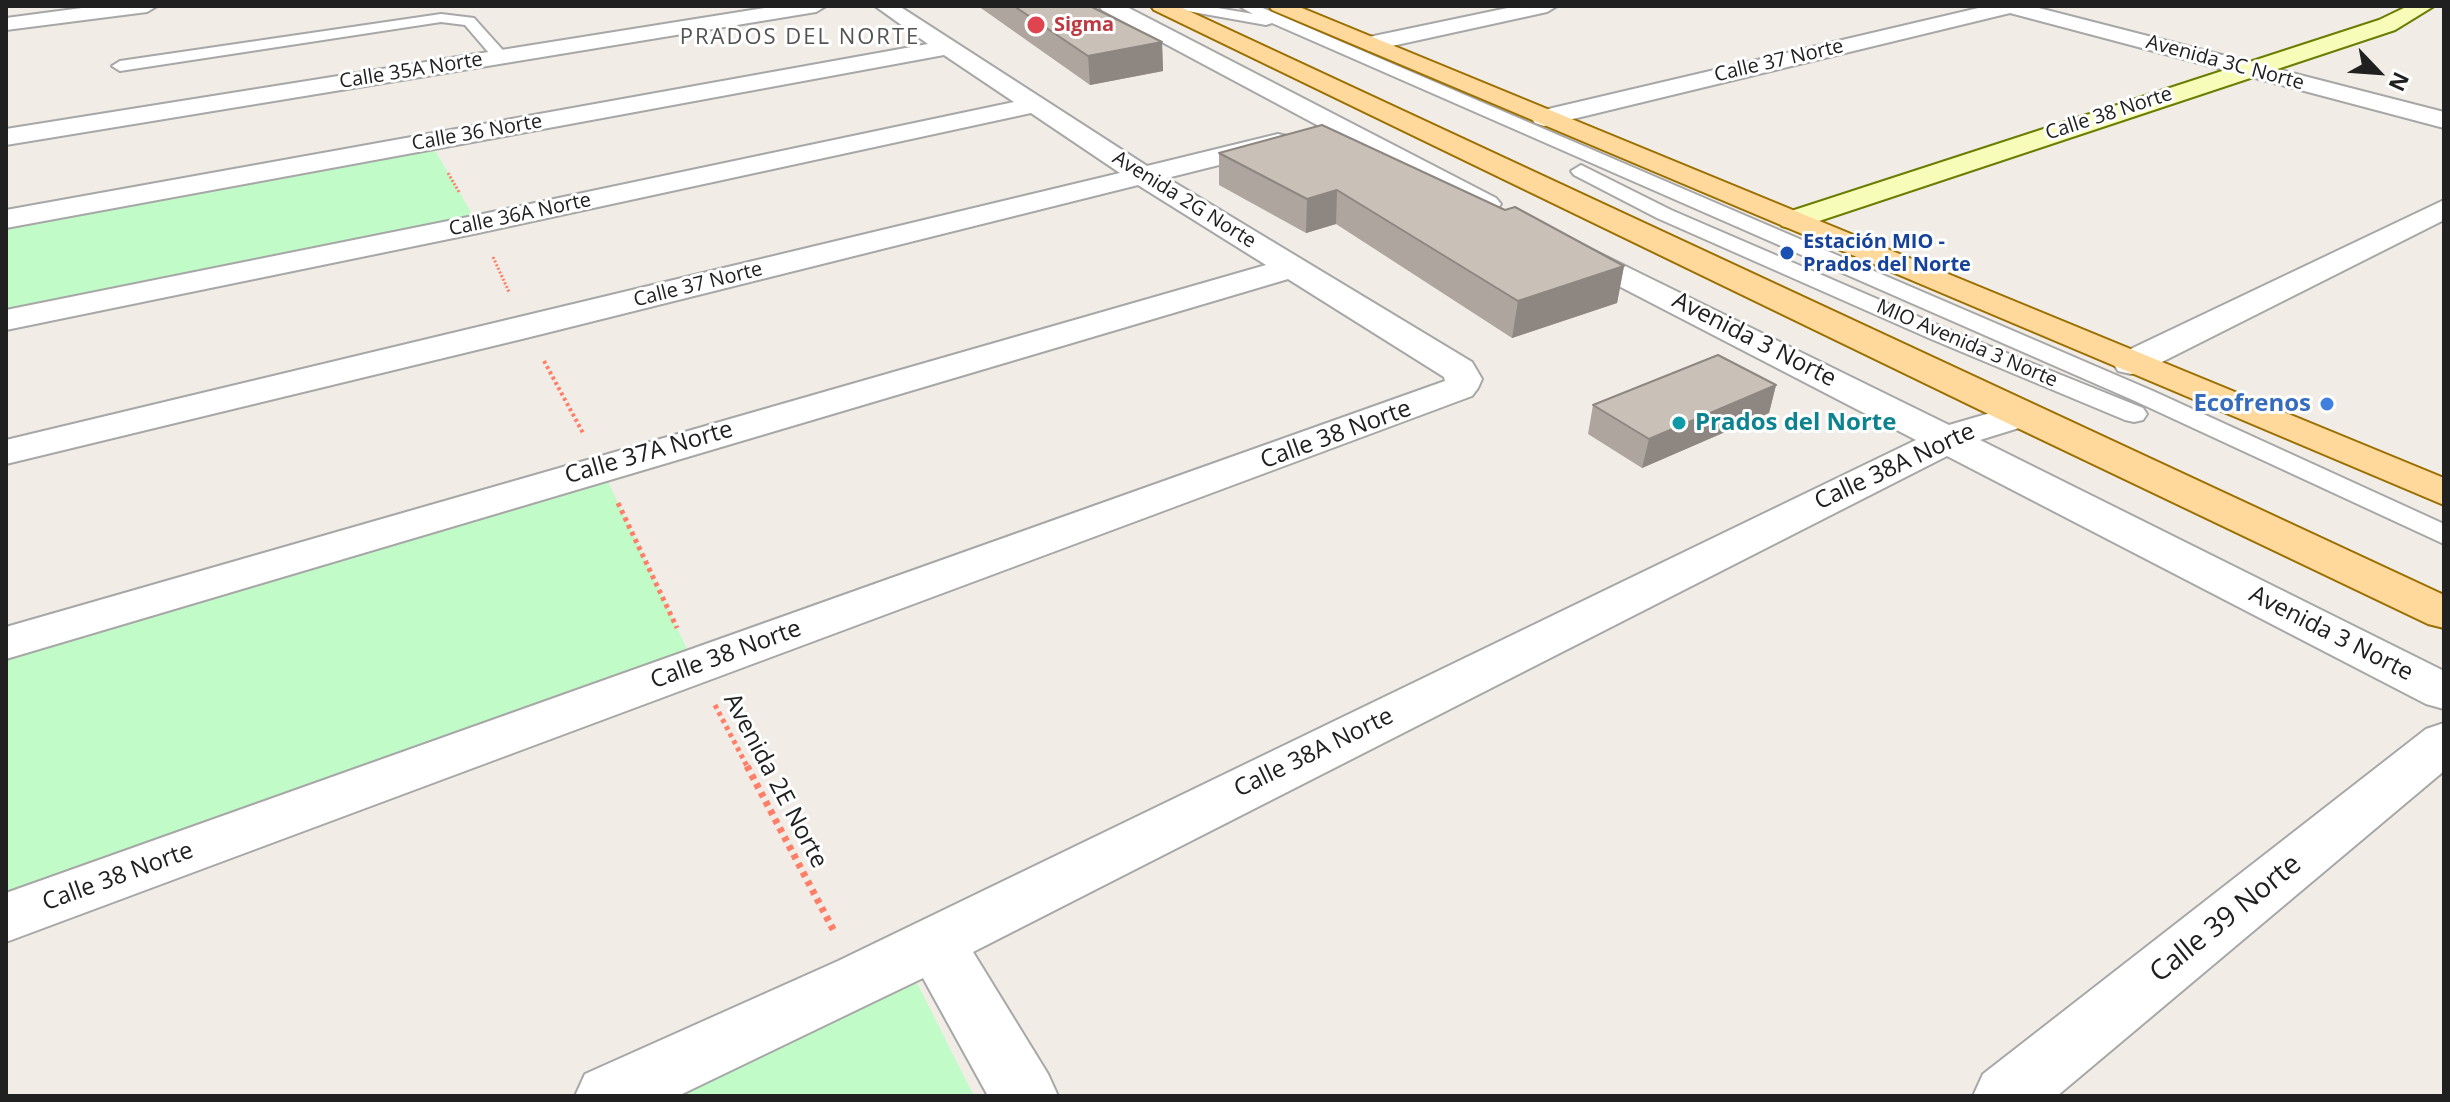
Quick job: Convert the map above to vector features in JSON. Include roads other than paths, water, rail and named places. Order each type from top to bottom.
[{"type":"main road","name":"Avenida 3 Norte","points":[[1161,6],[2444,613]]},
{"type":"main road","points":[[1287,17],[1369,44],[2444,493]]},
{"type":"street","points":[[6,24],[147,6]]},
{"type":"street","name":"Calle 35A Norte","points":[[6,137],[816,6]]},
{"type":"street","name":"Avenida 2G Norte","points":[[885,6],[1142,175],[1459,370],[1464,379],[1459,388],[1448,394]]},
{"type":"street","name":"Avenida 3 Norte","points":[[1109,6],[1337,128],[2444,692]]},
{"type":"street","points":[[1369,44],[1547,6]]},
{"type":"street","name":"Calle 37 Norte","points":[[1544,118],[2010,6]]},
{"type":"street","name":"Avenida 3C Norte","points":[[2010,6],[2444,120]]},
{"type":"street","name":"Calle 38 Norte","points":[[1793,220],[2245,69],[2387,25],[2424,6]]},
{"type":"street","points":[[608,16],[628,37]]},
{"type":"street","name":"Calle 36 Norte","points":[[6,219],[948,47]]},
{"type":"street","name":"Calle 36A Norte","points":[[6,320],[478,224],[1033,105]]},
{"type":"street","name":"Calle 37 Norte","points":[[6,452],[526,328],[1389,115]]},
{"type":"street","points":[[2131,363],[2444,209]]},
{"type":"street","name":"Calle 37A Norte","points":[[6,643],[1293,267]]},
{"type":"street","name":"Calle 38 Norte","points":[[6,918],[1448,394]]},
{"type":"street","name":"Calle 38A Norte","points":[[609,1096],[860,980],[1949,439],[1983,425],[2021,415]]},
{"type":"street","name":"Calle 39 Norte","points":[[2007,1096],[2444,742]]},
{"type":"street","points":[[934,941],[1024,1096]]},
{"type":"lane","name":"MIO Avenida 3 Norte","points":[[1182,6],[1287,17]]},
{"type":"lane","name":"MIO Avenida 3 Norte","points":[[1246,6],[1287,17],[1503,118],[2144,396],[2444,535]]},
{"type":"lane","points":[[120,66],[457,18],[469,21],[501,57]]},
{"type":"lane","name":"MIO Avenida 3 Norte","points":[[1503,118],[1592,178],[1664,214],[1939,334],[2444,542]]},
{"type":"place","name":"Sigma","points":[[1036,25]]},
{"type":"place","name":"Estación MIO - Prados del Norte","points":[[1787,253]]},
{"type":"place","name":"Ecofrenos","points":[[2327,404]]},
{"type":"place","name":"Prados del Norte","points":[[1679,423]]},
{"type":"district","name":"PRADOS DEL NORTE","points":[[800,38]]}]
